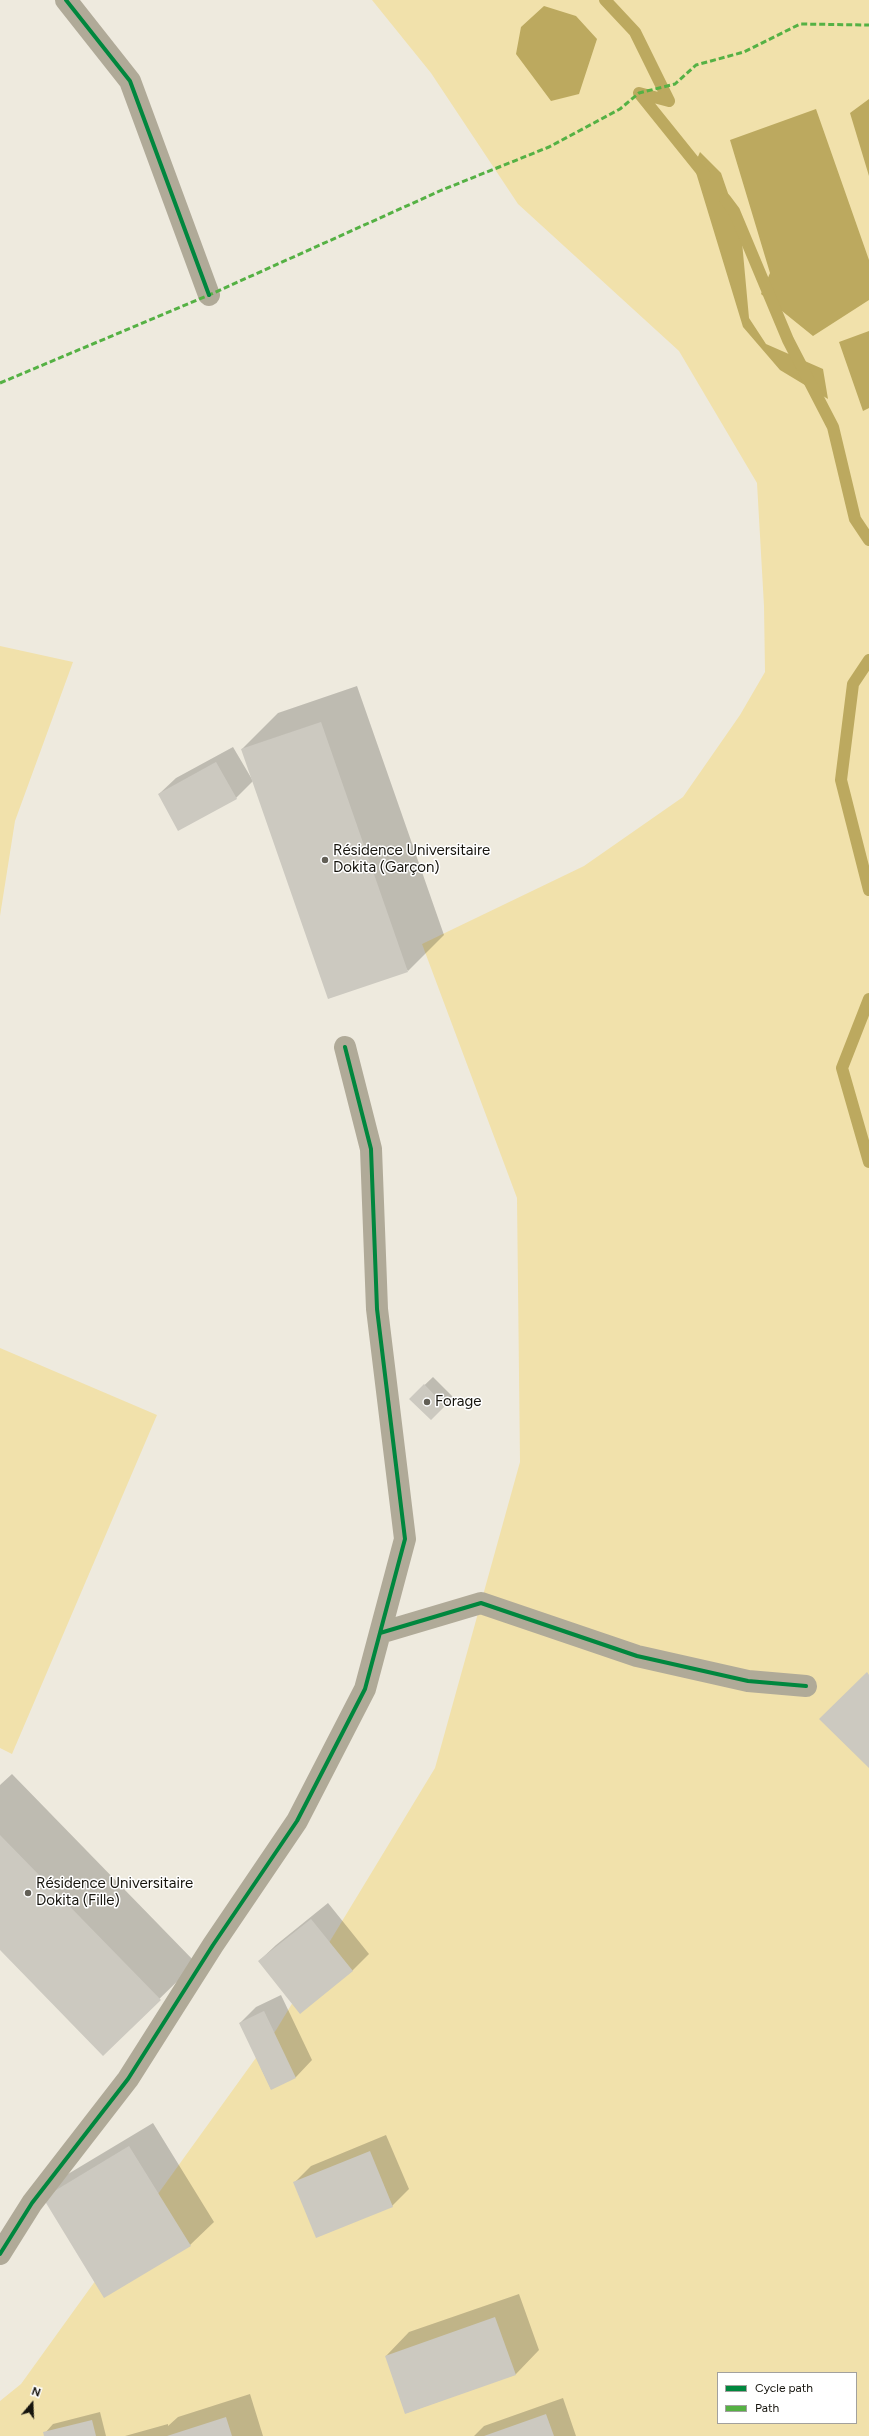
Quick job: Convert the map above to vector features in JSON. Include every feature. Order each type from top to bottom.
[{"type":"street","points":[[66,0],[130,81],[209,295]]},
{"type":"street","points":[[0,2254],[32,2203],[128,2079],[212,1945],[297,1821],[365,1689],[405,1539],[377,1309],[371,1149],[345,1048]]},
{"type":"street","points":[[380,1633],[481,1603],[637,1656],[748,1681],[806,1686]]},
{"type":"shaded area","points":[[372,0],[869,0],[869,2436],[0,2436],[0,2401],[21,2384],[276,2030],[435,1768],[520,1462],[517,1198],[422,944],[584,866],[683,797],[740,715],[765,672],[764,606],[757,483],[679,351],[518,204],[431,73]]},
{"type":"shaded area","points":[[544,6],[576,16],[597,39],[579,94],[551,101],[516,54],[521,27]]},
{"type":"shaded area","points":[[869,99],[869,176],[850,113]]},
{"type":"shaded area","points":[[816,109],[869,260],[869,300],[813,336],[761,294],[770,273],[730,140]]},
{"type":"shaded area","points":[[700,152],[721,173],[741,231],[749,318],[766,344],[823,369],[828,399],[780,370],[743,327],[694,166]]},
{"type":"shaded area","points":[[869,331],[869,408],[863,411],[839,342]]},
{"type":"shaded area","points":[[0,646],[73,662],[15,821],[0,916]]},
{"type":"shaded area","points":[[0,1348],[157,1415],[12,1754],[0,1748]]},
{"type":"building","name":"Résidence Universitaire Dokita (Garçon)","points":[[321,722],[408,972],[328,999],[241,749]]},
{"type":"building","points":[[216,762],[237,799],[178,831],[158,794]]},
{"type":"building","name":"Forage","points":[[424,1384],[445,1406],[431,1420],[409,1399]]},
{"type":"building","points":[[867,1672],[869,1675],[869,1768],[819,1719]]},
{"type":"building","name":"Résidence Universitaire Dokita (Fille)","points":[[0,1835],[161,2000],[103,2056],[0,1950]]},
{"type":"building","points":[[311,1919],[353,1971],[300,2014],[258,1961]]},
{"type":"building","points":[[264,2011],[296,2078],[271,2090],[239,2023]]},
{"type":"building","points":[[129,2146],[191,2246],[104,2298],[43,2198]]},
{"type":"building","points":[[370,2151],[393,2207],[316,2238],[293,2182]]},
{"type":"building","points":[[495,2317],[516,2375],[405,2414],[385,2356]]},
{"type":"building","points":[[546,2414],[554,2436],[484,2436]]},
{"type":"building","points":[[226,2417],[232,2436],[167,2436]]},
{"type":"building","points":[[92,2420],[96,2436],[44,2436],[43,2432]]},
{"type":"waterway","points":[[605,0],[635,32],[669,101],[639,93],[705,175]]},
{"type":"waterway","points":[[725,199],[734,211],[788,340],[833,427],[855,519],[869,540]]},
{"type":"waterway","points":[[869,660],[853,684],[841,780],[869,890]]},
{"type":"waterway","points":[[869,999],[842,1068],[869,1162]]},
{"type":"marked path","points":[[0,383],[209,295],[442,190],[549,147],[620,109],[639,93],[675,84],[696,65],[744,52],[800,24],[869,25]]},
{"type":"cycle path","points":[[66,0],[130,81],[209,295]]},
{"type":"cycle path","points":[[0,2254],[32,2203],[128,2079],[213,1945],[297,1821],[365,1689],[405,1539],[377,1309],[371,1149],[345,1047]]},
{"type":"cycle path","points":[[380,1633],[481,1603],[637,1656],[748,1681],[806,1686]]},
{"type":"place","name":"Résidence Universitaire Dokita (Garçon)","points":[[325,860]]},
{"type":"place","name":"Forage","points":[[427,1402]]},
{"type":"place","name":"Résidence Universitaire Dokita (Fille)","points":[[28,1893]]}]
